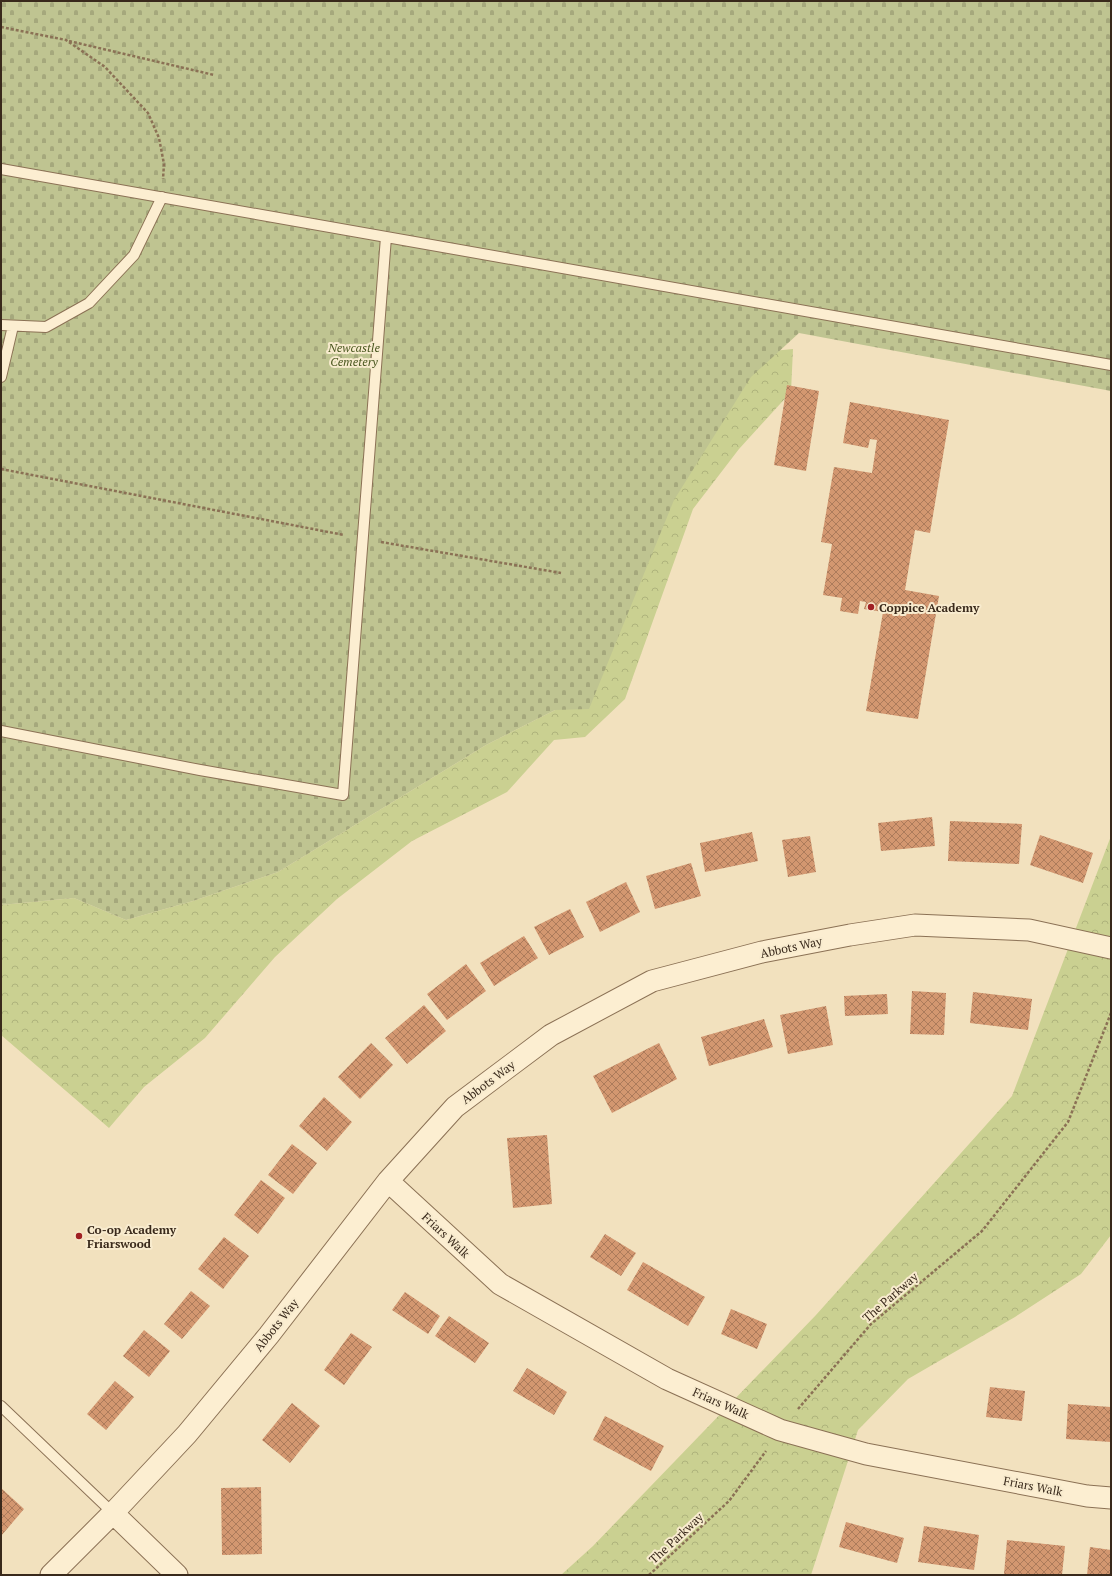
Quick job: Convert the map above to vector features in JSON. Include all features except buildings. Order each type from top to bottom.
[{"type":"street","name":"Abbots Way","points":[[51,1575],[113,1513],[187,1434],[269,1335],[388,1181],[455,1107],[552,1035],[652,981],[762,952],[915,924],[1030,930],[1111,948]]},
{"type":"street","name":"Friars Walk","points":[[388,1181],[500,1284],[668,1379],[780,1430],[866,1454],[1087,1496],[1111,1498]]},
{"type":"street","points":[[113,1513],[177,1575]]},
{"type":"lane","points":[[1,169],[1111,366]]},
{"type":"lane","points":[[1,326],[46,327],[89,303],[134,255],[162,197]]},
{"type":"lane","points":[[1,731],[200,770],[343,795],[386,237]]},
{"type":"lane","points":[[1,377],[13,326]]},
{"type":"lane","points":[[1,1406],[113,1513]]},
{"type":"path","points":[[1,27],[66,40],[214,75]]},
{"type":"path","points":[[66,40],[105,67],[148,113],[159,138],[164,164],[162,197]]},
{"type":"path","points":[[1,469],[363,538],[561,573]]},
{"type":"path","name":"The Parkway","points":[[649,1575],[729,1501],[780,1430],[871,1324],[982,1230],[1068,1122],[1111,1012]]},
{"type":"green space","name":"Newcastle Cemetery","points":[[1,1],[1111,1],[1111,391],[799,333],[751,377],[674,500],[589,709],[555,710],[486,745],[278,872],[193,901],[126,920],[74,898],[1,905]]},
{"type":"green space","points":[[793,349],[791,392],[739,449],[693,509],[625,699],[585,737],[554,740],[507,792],[412,841],[337,899],[275,957],[205,1038],[144,1087],[109,1128],[1,1035],[1,905],[74,898],[126,920],[193,901],[278,872],[486,745],[555,710],[741,354]]},
{"type":"green space","points":[[1111,836],[1111,1235],[1081,1274],[1015,1317],[908,1379],[858,1430],[811,1575],[561,1575],[593,1546],[816,1315],[1012,1096]]},
{"type":"place","name":"Coppice Academy","points":[[871,607]]},
{"type":"place","name":"Co-op Academy Friarswood","points":[[79,1236]]}]
